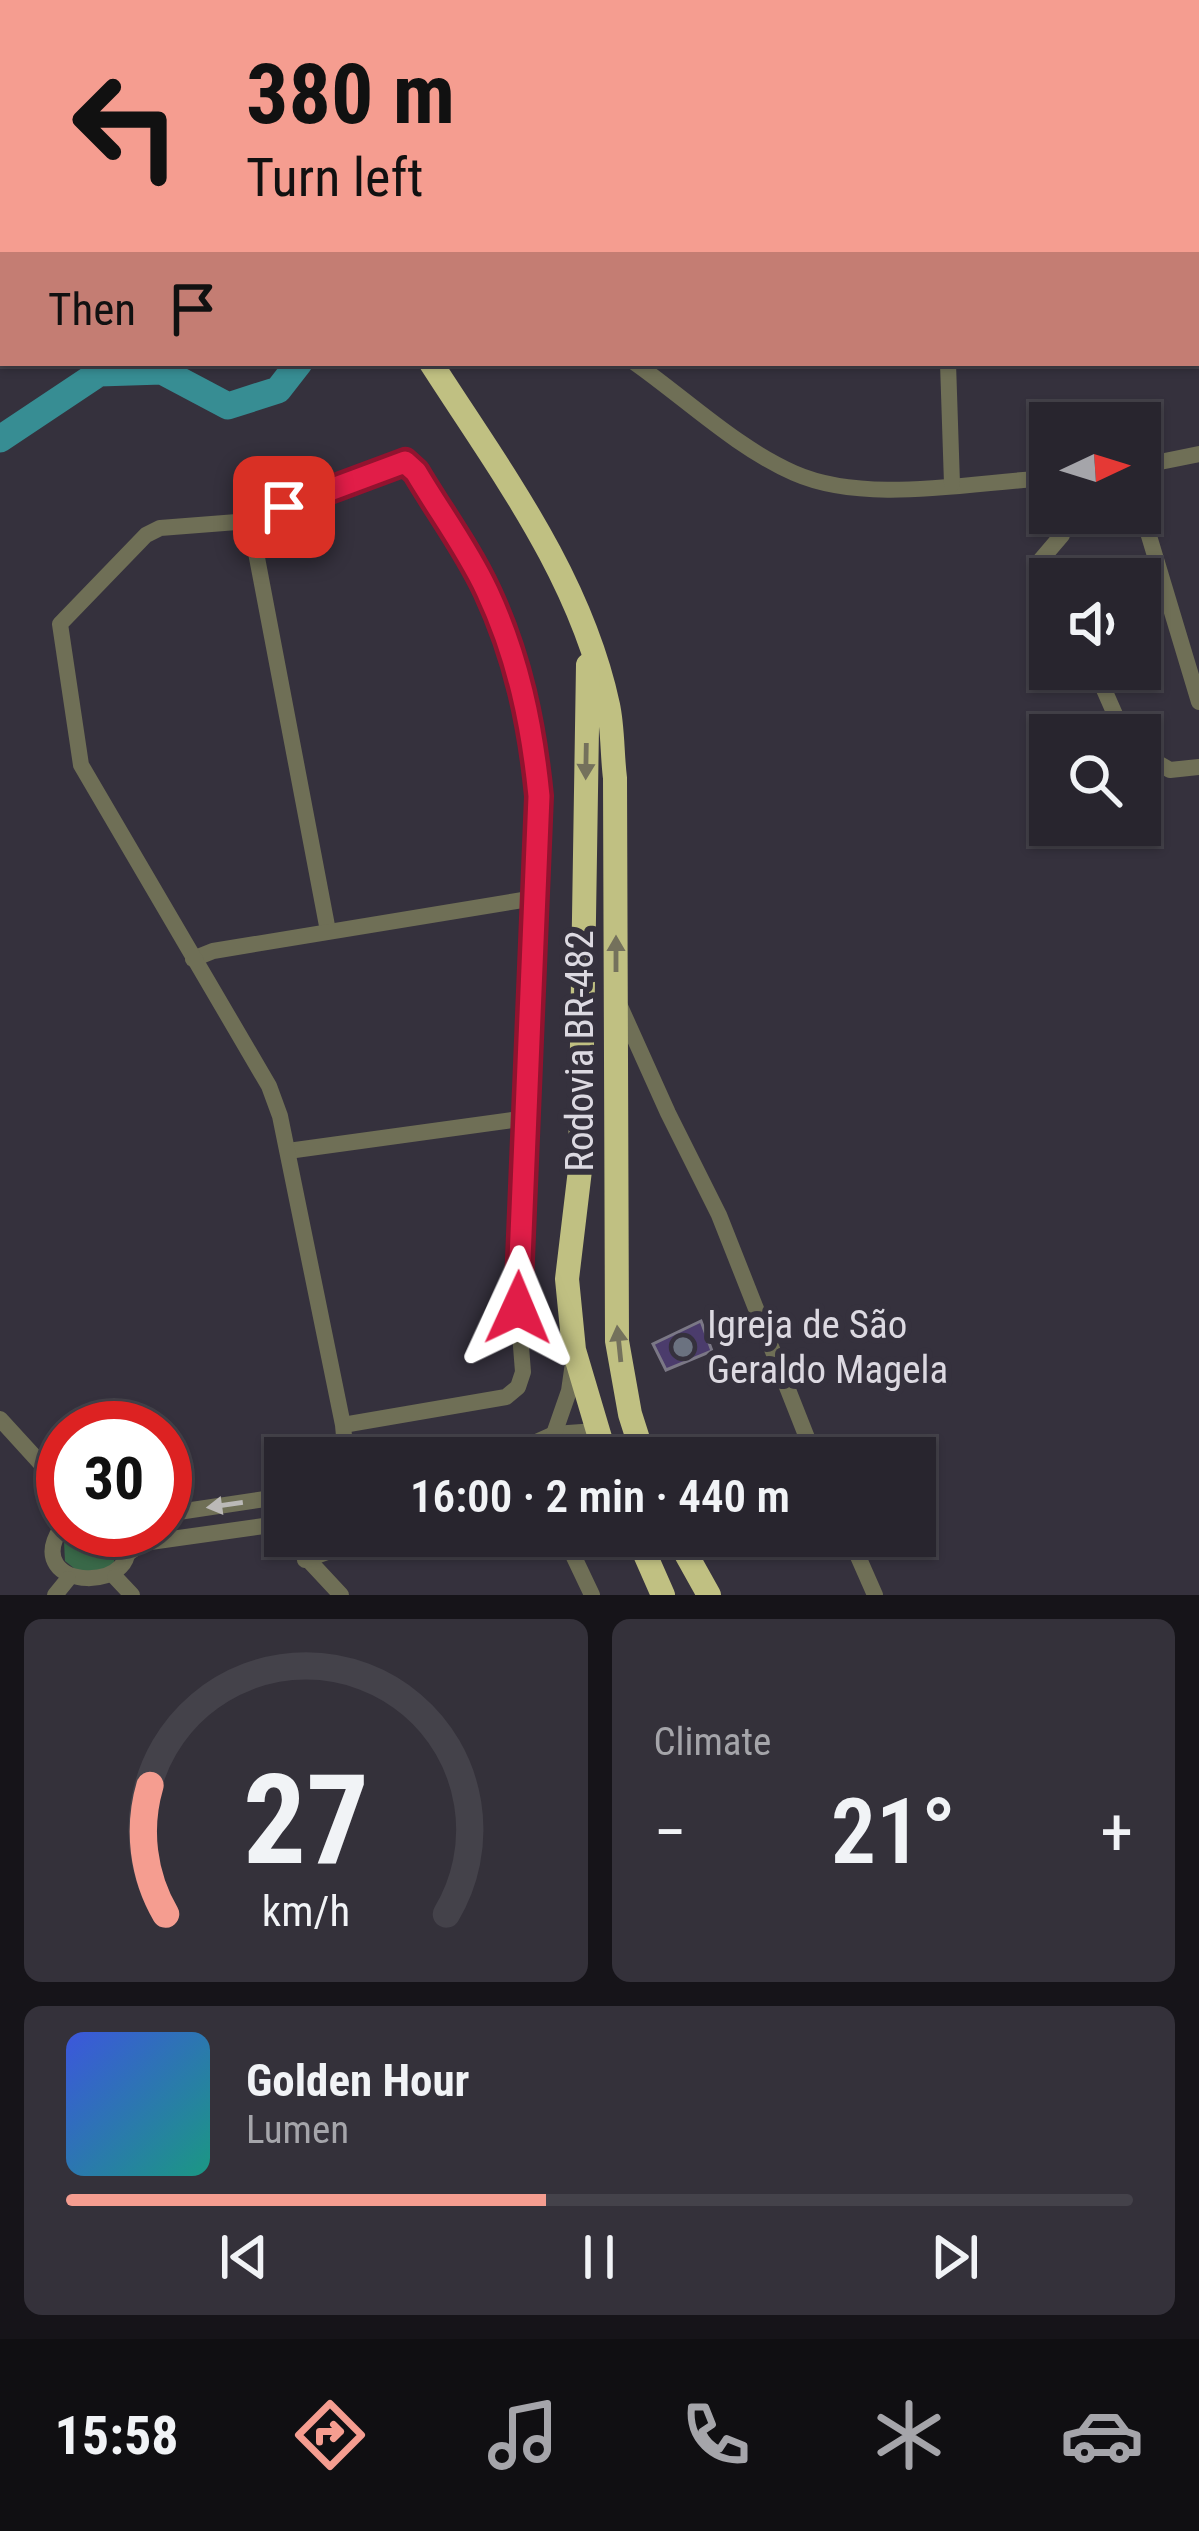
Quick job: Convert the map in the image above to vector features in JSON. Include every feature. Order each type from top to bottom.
[{"type":"highway","name":"Rodovia BR-482","points":[[433,366],[552,554],[608,705],[615,778],[617,1341],[637,1437]]},
{"type":"highway","name":"Rodovia BR-482","points":[[588,644],[580,1170],[567,1279],[574,1350],[598,1437]]},
{"type":"highway","points":[[596,1431],[630,1414]]},
{"type":"highway","points":[[646,1557],[663,1595]]},
{"type":"highway","points":[[688,1557],[709,1595]]},
{"type":"street","points":[[639,366],[792,472],[823,483],[902,492],[1029,479]]},
{"type":"street","points":[[948,366],[952,484]]},
{"type":"street","points":[[1161,462],[1199,454]]},
{"type":"street","points":[[343,1426],[506,1397],[518,1387],[524,1372],[518,1308],[519,1233],[539,796],[532,725],[487,590],[416,472],[405,462],[250,520],[160,528],[146,535],[60,624],[81,764],[269,1086],[288,1151],[344,1437]]},
{"type":"street","points":[[250,520],[328,931]]},
{"type":"street","points":[[1043,558],[1063,534]]},
{"type":"street","points":[[1148,534],[1199,702]]},
{"type":"street","points":[[1161,765],[1170,770],[1199,767]]},
{"type":"street","points":[[193,958],[535,898]]},
{"type":"street","points":[[617,997],[719,1214],[807,1437]]},
{"type":"street","points":[[288,1151],[527,1118]]},
{"type":"street","points":[[555,1437],[569,1391],[574,1350]]},
{"type":"street","points":[[0,1419],[36,1458]]},
{"type":"street","points":[[547,1437],[596,1431]]},
{"type":"street","points":[[588,1437],[596,1431]]},
{"type":"street","points":[[0,1449],[15,1434]]},
{"type":"street","points":[[192,1510],[264,1499]]},
{"type":"street","points":[[192,1538],[264,1531]]},
{"type":"street","points":[[55,1557],[68,1579],[92,1586],[115,1577],[125,1557]]},
{"type":"street","points":[[302,1557],[341,1595]]},
{"type":"street","points":[[305,1561],[315,1557]]},
{"type":"street","points":[[574,1557],[592,1595]]},
{"type":"street","points":[[858,1557],[874,1595]]},
{"type":"street","points":[[115,1577],[132,1595]]},
{"type":"street","points":[[55,1595],[68,1579]]},
{"type":"green space","points":[[65,1557],[115,1557],[113,1565],[85,1577]]},
{"type":"building","name":"Igreja de São Geraldo Magela","points":[[701,1321],[712,1351],[666,1370],[653,1344]]},
{"type":"waterway","points":[[0,439],[99,373],[162,371],[228,406],[278,390],[297,366]]},
{"type":"place","name":"Igreja de São Geraldo Magela","points":[[683,1347]]},
{"type":"route","points":[[284,507],[405,462],[416,472],[487,590],[516,666],[532,725],[539,796],[518,1308]]}]
